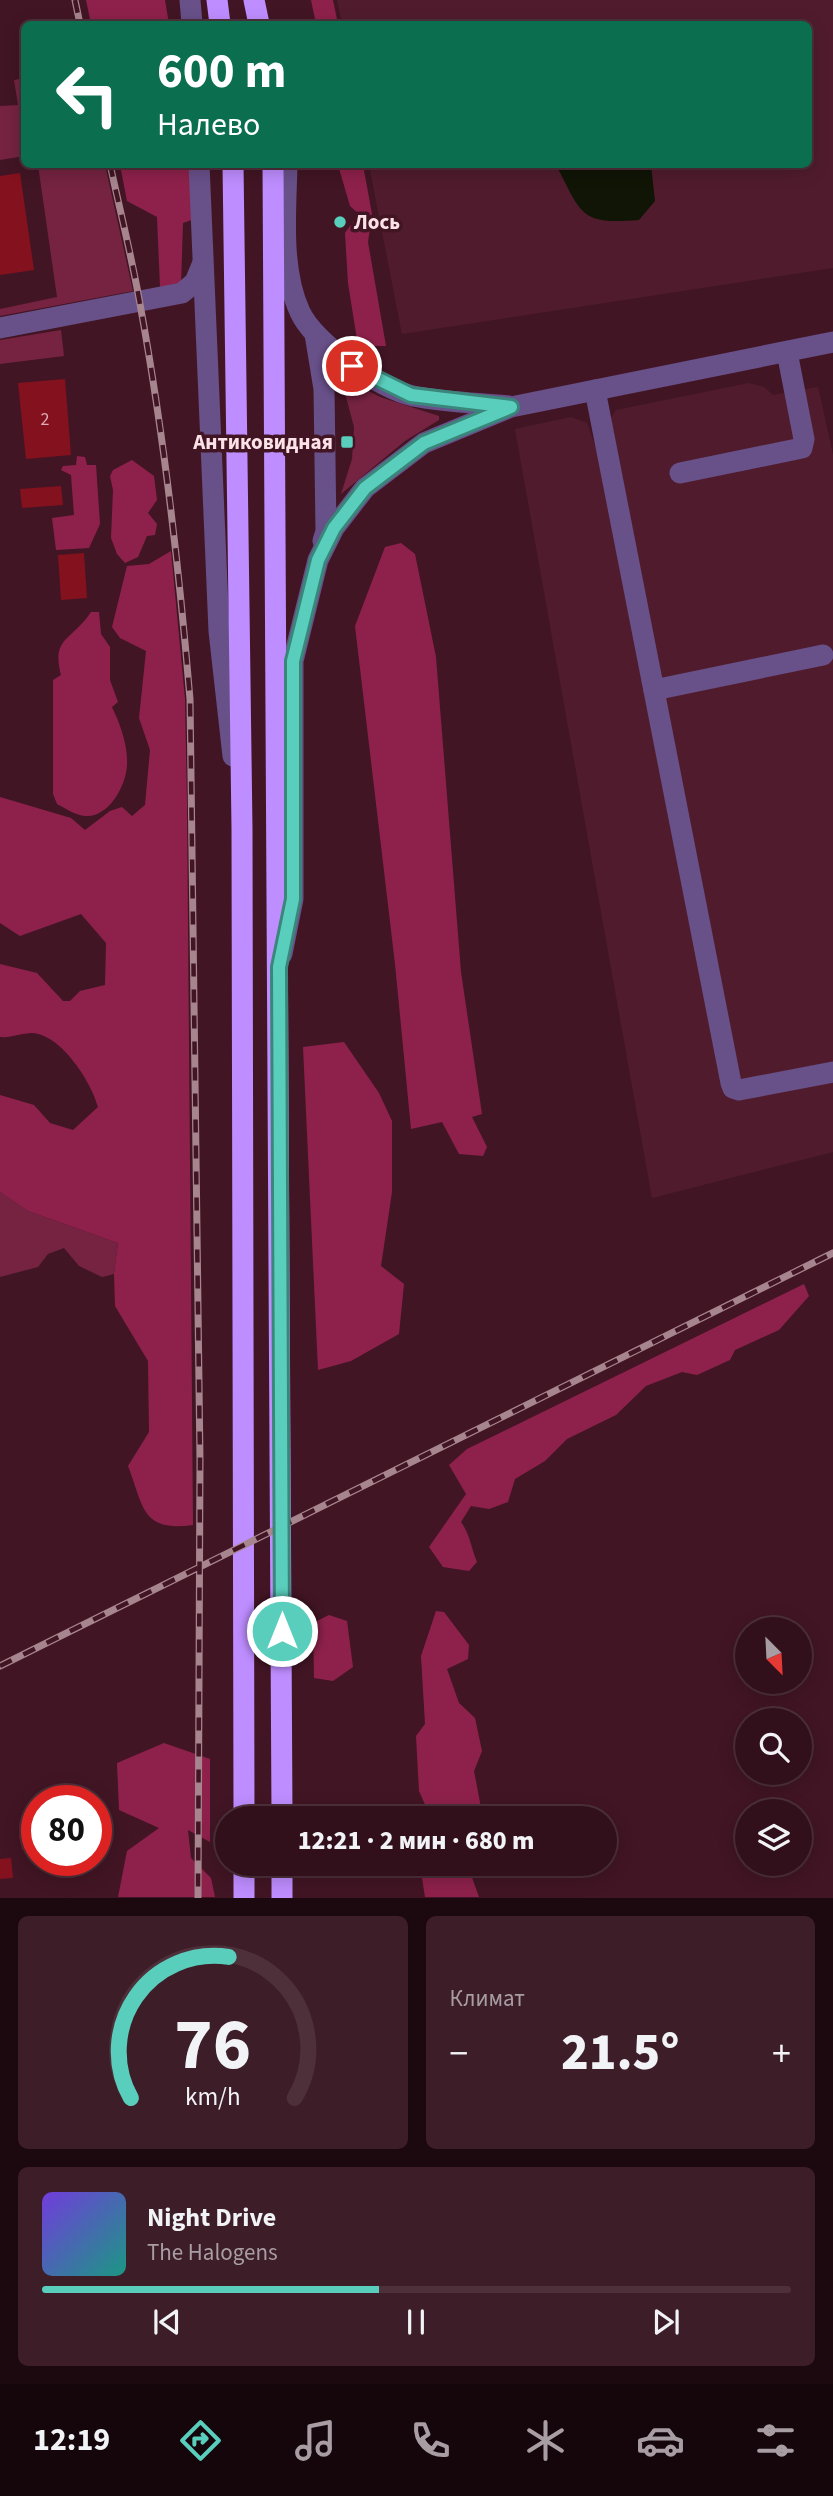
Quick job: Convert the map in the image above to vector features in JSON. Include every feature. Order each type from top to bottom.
[{"type":"highway","points":[[217,0],[220,21]]},
{"type":"highway","points":[[254,0],[258,21]]},
{"type":"highway","points":[[233,168],[242,829],[244,1806]]},
{"type":"highway","points":[[273,168],[282,1806]]},
{"type":"highway","points":[[244,1876],[244,1898]]},
{"type":"highway","points":[[282,1876],[282,1898]]},
{"type":"street","points":[[190,0],[192,21]]},
{"type":"street","points":[[199,168],[219,631],[242,829]]},
{"type":"street","points":[[287,168],[288,251],[293,290],[300,313],[315,334],[352,366],[411,395],[511,407]]},
{"type":"street","points":[[0,328],[164,299],[182,293],[195,282],[203,263]]},
{"type":"street","points":[[164,299],[183,303],[195,313],[206,333]]},
{"type":"street","points":[[279,967],[293,899],[293,661],[326,531],[324,389],[315,334]]},
{"type":"street","points":[[318,560],[334,528],[365,488],[424,443],[511,407],[833,342]]},
{"type":"street","points":[[680,474],[802,448],[804,439],[787,352]]},
{"type":"street","points":[[595,390],[733,1088],[739,1090],[833,1072]]},
{"type":"street","points":[[654,691],[823,655]]},
{"type":"shaded area","points":[[86,0],[165,0],[168,21],[90,21]]},
{"type":"shaded area","points":[[311,0],[333,0],[337,21],[315,21]]},
{"type":"shaded area","points":[[337,0],[833,0],[833,268],[402,334],[370,168],[812,168],[812,21],[341,21]]},
{"type":"shaded area","points":[[21,79],[21,156],[0,160],[0,106],[18,105],[14,80]]},
{"type":"shaded area","points":[[38,168],[106,168],[133,291],[0,316],[0,309],[57,297]]},
{"type":"shaded area","points":[[121,168],[189,168],[197,218],[183,223],[181,285],[160,287],[157,217],[127,201]]},
{"type":"shaded area","points":[[339,168],[364,168],[372,214],[368,242],[386,346],[358,346],[348,283],[345,233],[359,214],[350,206]]},
{"type":"shaded area","points":[[558,168],[651,168],[655,201],[639,220],[593,218],[585,213]]},
{"type":"shaded area","points":[[61,330],[64,356],[0,364],[0,340]]},
{"type":"shaded area","points":[[338,367],[359,386],[380,397],[439,416],[439,420],[405,441],[341,494],[352,459],[354,427]]},
{"type":"shaded area","points":[[749,383],[764,387],[773,395],[818,387],[833,455],[833,1152],[652,1198],[515,429],[571,417],[587,423],[595,445],[614,441],[611,418],[616,410]]},
{"type":"shaded area","points":[[77,456],[85,457],[87,465],[96,465],[100,524],[89,548],[56,550],[52,518],[74,515],[71,475],[61,470],[63,466],[76,465]]},
{"type":"shaded area","points":[[132,460],[154,476],[157,500],[148,513],[157,524],[155,535],[147,536],[138,557],[125,563],[117,554],[111,538],[113,490],[110,476],[113,470]]},
{"type":"shaded area","points":[[401,543],[415,554],[436,657],[461,972],[482,1114],[472,1117],[487,1147],[483,1156],[459,1154],[442,1122],[411,1129],[395,964],[355,626],[385,547]]},
{"type":"shaded area","points":[[171,551],[185,699],[193,1525],[176,1526],[154,1520],[147,1513],[128,1466],[149,1432],[148,1361],[115,1306],[114,1274],[118,1243],[28,1211],[0,1192],[0,1095],[34,1105],[50,1123],[73,1130],[98,1107],[89,1085],[74,1061],[54,1042],[43,1035],[32,1033],[0,1037],[0,964],[37,973],[63,1001],[70,1001],[80,991],[105,985],[106,943],[81,914],[20,936],[0,923],[0,797],[71,818],[85,830],[110,811],[122,807],[132,816],[145,805],[150,750],[139,718],[146,651],[120,638],[112,627],[127,566],[149,564]]},
{"type":"shaded area","points":[[91,612],[99,612],[101,634],[110,647],[110,680],[118,702],[112,707],[123,735],[127,765],[120,790],[109,805],[95,815],[83,816],[57,804],[53,794],[53,680],[61,675],[61,646]]},
{"type":"shaded area","points":[[344,1042],[379,1093],[392,1121],[392,1192],[381,1266],[404,1284],[399,1334],[351,1361],[318,1370],[303,1047]]},
{"type":"shaded area","points":[[0,1192],[28,1211],[118,1243],[114,1274],[102,1277],[79,1266],[64,1248],[48,1254],[38,1267],[0,1277]]},
{"type":"shaded area","points":[[804,1284],[809,1296],[779,1330],[735,1350],[730,1360],[697,1375],[682,1372],[646,1386],[616,1415],[567,1439],[545,1461],[515,1479],[508,1502],[489,1509],[471,1506],[461,1522],[477,1562],[469,1571],[443,1567],[429,1547],[466,1494],[449,1465],[467,1449]]},
{"type":"shaded area","points":[[436,1611],[444,1612],[469,1645],[468,1659],[447,1669],[459,1703],[475,1718],[482,1751],[474,1771],[481,1806],[426,1806],[419,1791],[416,1736],[425,1724],[421,1656]]},
{"type":"shaded area","points":[[329,1615],[347,1621],[353,1667],[333,1681],[314,1678],[313,1623]]},
{"type":"shaded area","points":[[164,1743],[210,1759],[210,1842],[188,1830],[191,1858],[211,1878],[215,1897],[118,1897],[127,1851],[159,1828],[119,1810],[117,1763]]},
{"type":"shaded area","points":[[422,1876],[471,1876],[479,1897],[425,1897]]},
{"type":"building","points":[[20,173],[34,270],[0,275],[0,176]]},
{"type":"building","points":[[65,379],[71,455],[26,459],[18,383]]},
{"type":"building","points":[[61,486],[63,505],[22,508],[20,489]]},
{"type":"building","points":[[84,553],[87,598],[61,600],[58,555]]},
{"type":"building","points":[[11,1858],[13,1878],[0,1879],[0,1859]]},
{"type":"railway","points":[[75,0],[79,21]]},
{"type":"railway","points":[[111,168],[137,287],[156,402],[176,551],[190,699],[200,1460],[198,1898]]},
{"type":"railway","points":[[0,1666],[833,1253]]},
{"type":"place","name":"Лось","points":[[340,222]]},
{"type":"place","name":"Антиковидная","points":[[347,442]]},
{"type":"route","points":[[282,1631],[279,967],[293,899],[293,661],[306,596],[318,560],[334,528],[365,488],[424,443],[511,407],[411,395],[352,366]]}]
